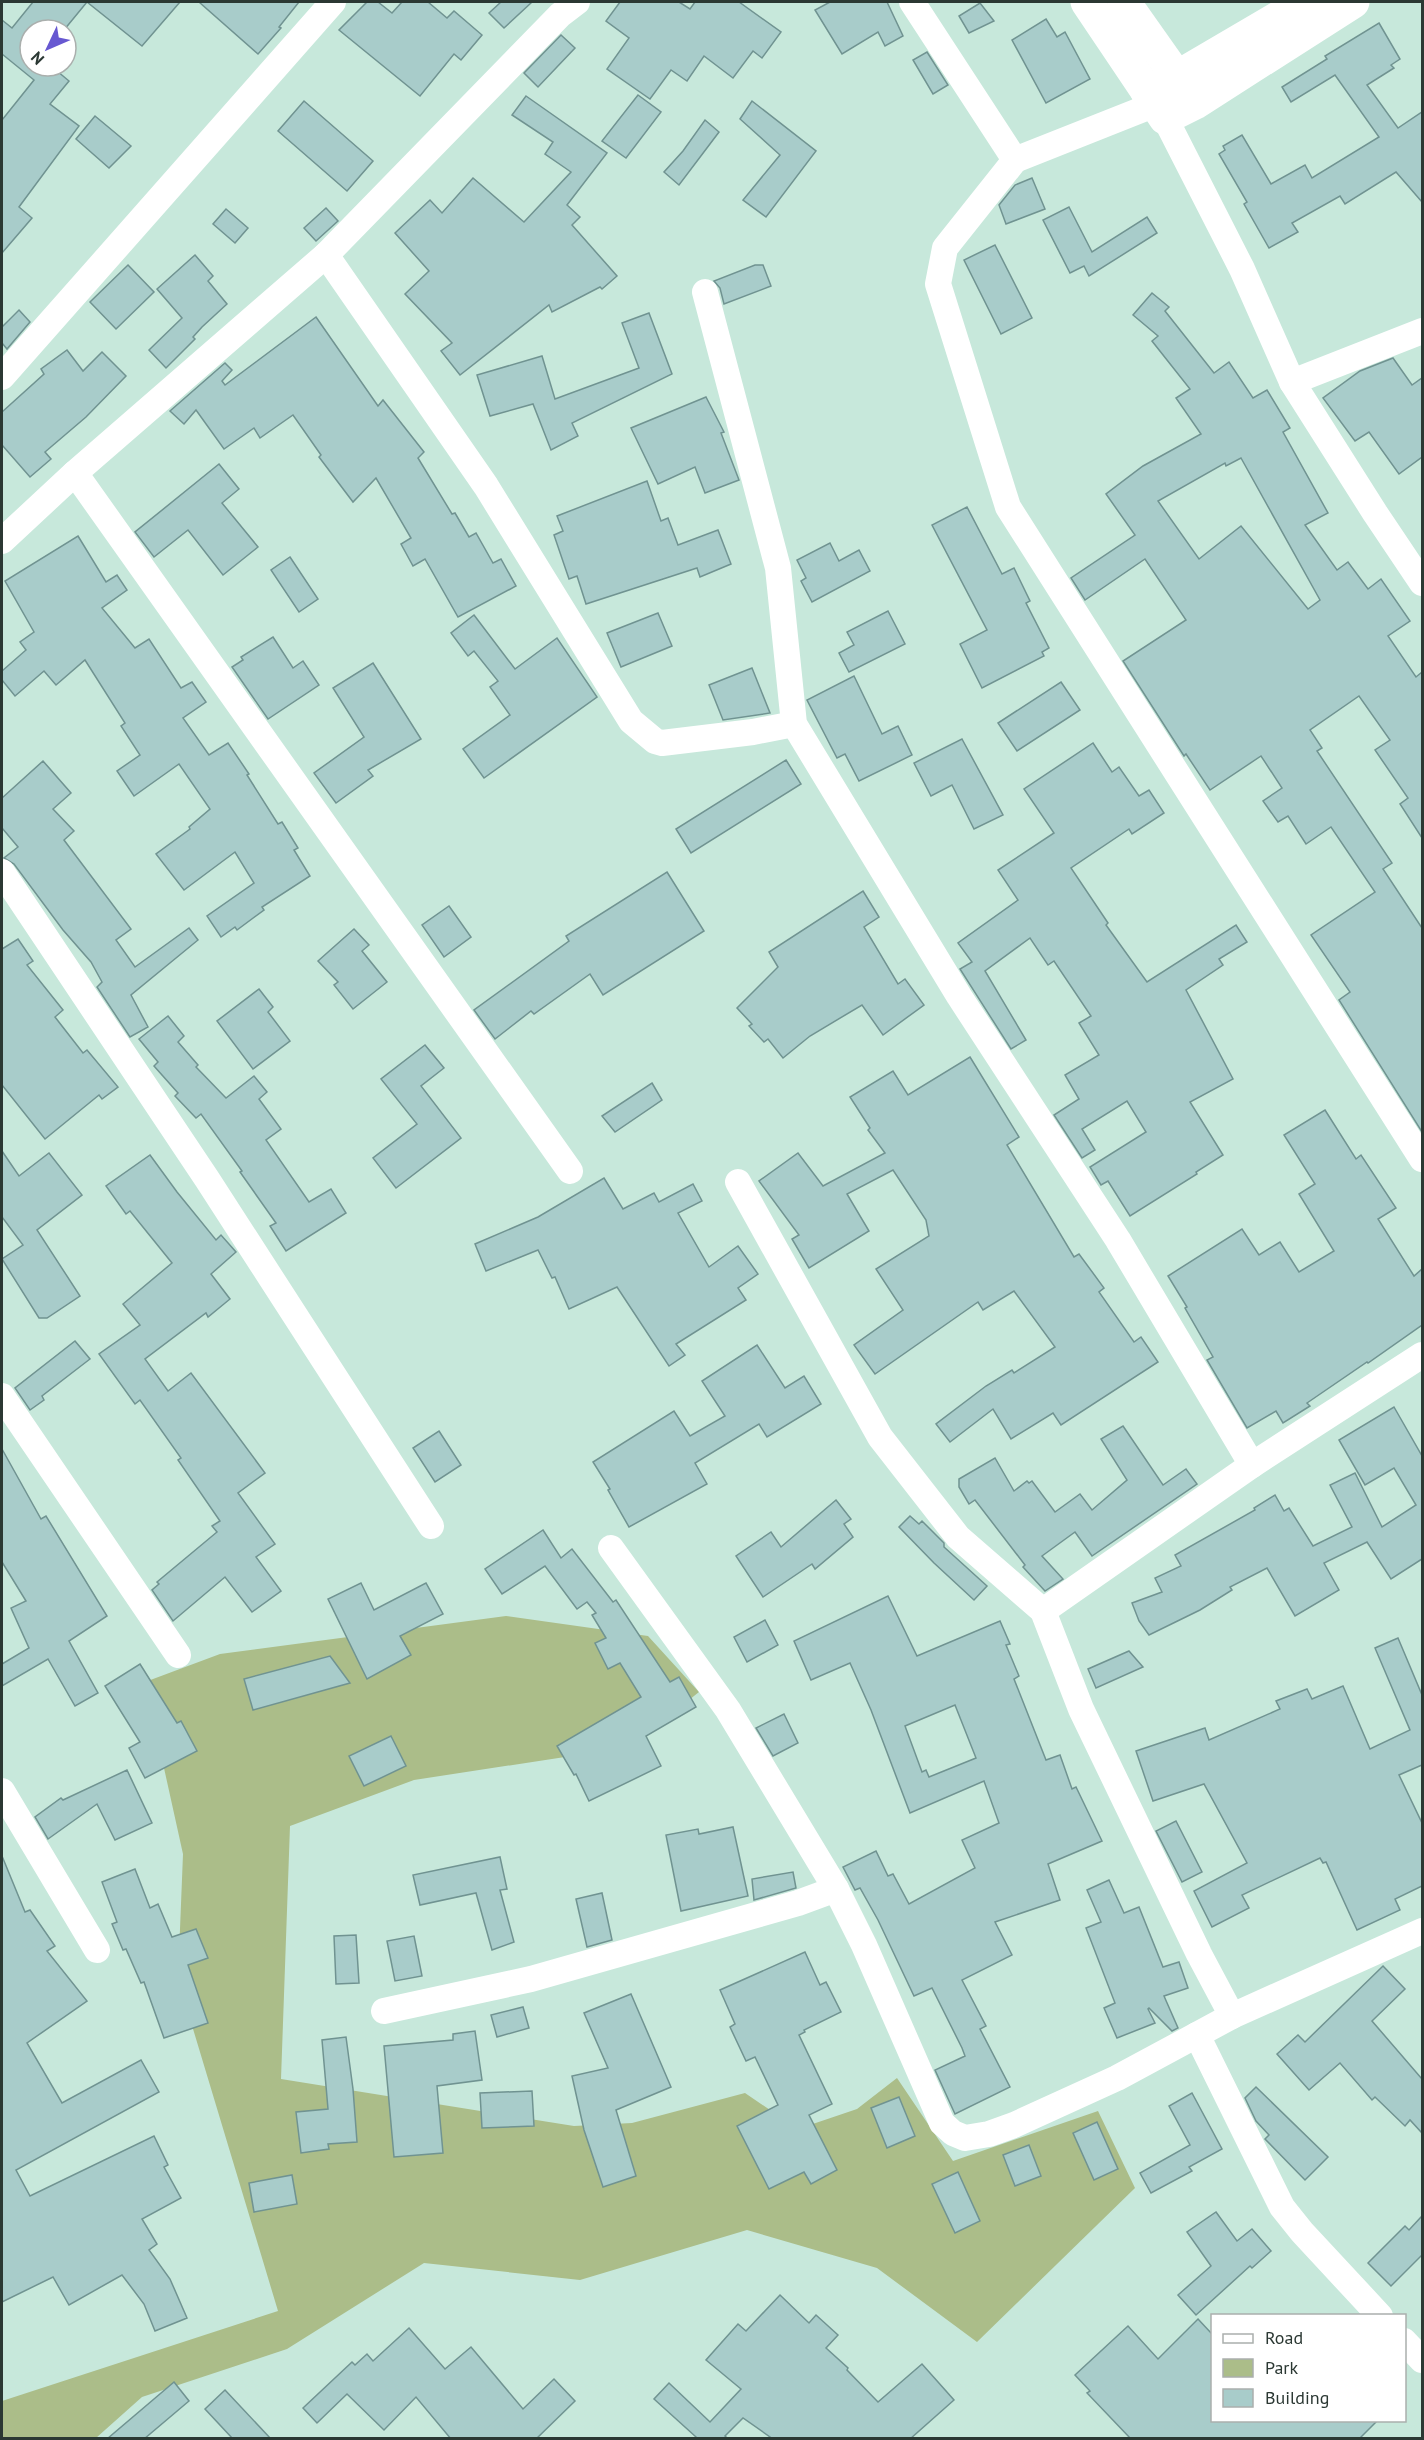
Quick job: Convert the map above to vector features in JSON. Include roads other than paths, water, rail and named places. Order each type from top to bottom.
[{"type":"street","points":[[2,377],[333,2]]},
{"type":"street","points":[[2,541],[75,473],[326,255],[560,15],[577,2]]},
{"type":"street","points":[[912,2],[1015,160]]},
{"type":"street","points":[[1088,2],[1156,105],[1242,269],[1292,382],[1422,583]]},
{"type":"street","points":[[1124,2],[1195,103]]},
{"type":"street","points":[[1156,105],[1177,75],[1305,2]]},
{"type":"street","points":[[1353,2],[1195,103],[1156,105],[1015,160],[945,249],[938,284],[1008,507],[1422,1159]]},
{"type":"street","points":[[326,255],[486,486],[631,721],[655,741],[662,743],[753,732],[794,724]]},
{"type":"street","points":[[705,292],[778,568],[794,724],[959,996],[1118,1240],[1252,1466]]},
{"type":"street","points":[[1292,382],[1422,331]]},
{"type":"street","points":[[75,473],[570,1171]]},
{"type":"street","points":[[2,872],[207,1179],[431,1526]]},
{"type":"street","points":[[738,1182],[880,1437],[958,1537],[1043,1611],[1081,1709],[1199,1954],[1232,2016]]},
{"type":"street","points":[[1043,1611],[1252,1466],[1422,1355]]},
{"type":"street","points":[[2,1396],[178,1655]]},
{"type":"street","points":[[611,1548],[728,1710],[836,1889],[864,1945],[942,2123],[953,2133],[965,2138],[989,2134],[1014,2125],[1117,2078],[1232,2016],[1422,1931]]},
{"type":"street","points":[[2,1791],[98,1950]]},
{"type":"street","points":[[384,2011],[531,1979],[787,1906],[836,1889]]},
{"type":"street","points":[[1197,2035],[1282,2207],[1302,2232],[1378,2314]]},
{"type":"street","points":[[1406,2343],[1422,2360]]}]
